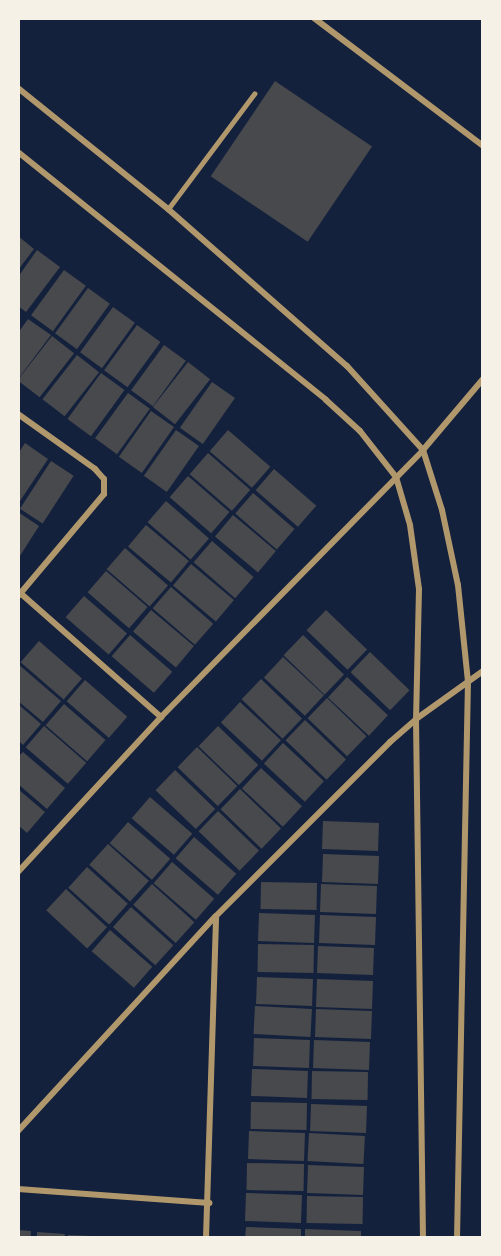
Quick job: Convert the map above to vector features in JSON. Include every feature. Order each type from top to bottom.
[{"type":"street","points":[[314,18],[483,146]]},
{"type":"street","points":[[18,88],[168,209],[347,366],[423,450],[442,510],[458,585],[468,681],[457,1238]]},
{"type":"street","points":[[18,152],[326,400],[360,431],[396,477],[410,525],[420,589],[416,719],[423,1238]]},
{"type":"street","points":[[18,872],[161,717],[423,450],[483,379]]},
{"type":"street","points":[[18,414],[95,468],[104,479],[104,494],[19,593],[161,717]]},
{"type":"street","points":[[18,1131],[216,915],[416,719],[483,671]]},
{"type":"street","points":[[206,1238],[209,1203],[216,915]]},
{"type":"street","points":[[18,1190],[209,1203]]},
{"type":"lane","points":[[168,209],[254,94]]},
{"type":"building","points":[[275,81],[372,146],[308,242],[211,176]]},
{"type":"building","points":[[18,236],[34,249],[18,270]]},
{"type":"building","points":[[37,250],[60,267],[26,312],[18,306],[18,277]]},
{"type":"building","points":[[64,270],[86,286],[53,331],[31,315]]},
{"type":"building","points":[[88,288],[110,304],[77,349],[55,333]]},
{"type":"building","points":[[113,307],[135,323],[102,368],[80,352]]},
{"type":"building","points":[[28,319],[51,335],[18,379],[18,333]]},
{"type":"building","points":[[137,325],[160,342],[128,387],[104,370]]},
{"type":"building","points":[[52,336],[74,353],[40,397],[18,380]]},
{"type":"building","points":[[164,345],[186,361],[153,406],[131,390]]},
{"type":"building","points":[[77,355],[99,372],[65,416],[43,399]]},
{"type":"building","points":[[188,362],[210,379],[175,424],[153,407]]},
{"type":"building","points":[[101,373],[124,390],[91,436],[67,419]]},
{"type":"building","points":[[212,382],[235,398],[203,444],[180,428]]},
{"type":"building","points":[[128,393],[150,409],[117,454],[95,438]]},
{"type":"building","points":[[151,411],[174,427],[142,473],[119,457]]},
{"type":"building","points":[[176,430],[199,446],[167,492],[144,476]]},
{"type":"building","points":[[228,430],[270,467],[252,488],[210,451]]},
{"type":"building","points":[[25,443],[48,459],[18,504],[18,454]]},
{"type":"building","points":[[208,453],[250,490],[232,511],[190,474]]},
{"type":"building","points":[[51,461],[74,476],[43,524],[20,509]]},
{"type":"building","points":[[274,469],[316,506],[298,527],[256,490]]},
{"type":"building","points":[[188,476],[230,512],[211,533],[170,497]]},
{"type":"building","points":[[253,493],[295,529],[277,549],[235,513]]},
{"type":"building","points":[[166,501],[209,538],[191,560],[148,522]]},
{"type":"building","points":[[18,512],[39,526],[18,559]]},
{"type":"building","points":[[233,515],[276,551],[258,572],[215,536]]},
{"type":"building","points":[[146,525],[189,561],[171,582],[128,546]]},
{"type":"building","points":[[212,541],[254,577],[235,598],[194,562]]},
{"type":"building","points":[[125,548],[168,585],[150,607],[107,569]]},
{"type":"building","points":[[191,564],[234,600],[216,621],[173,585]]},
{"type":"building","points":[[106,571],[148,607],[129,628],[88,592]]},
{"type":"building","points":[[171,587],[213,624],[195,645],[153,608]]},
{"type":"building","points":[[84,596],[127,633],[109,655],[66,617]]},
{"type":"building","points":[[151,610],[194,646],[176,667],[133,631]]},
{"type":"building","points":[[326,610],[367,650],[348,670],[307,630]]},
{"type":"building","points":[[130,635],[172,672],[154,693],[112,656]]},
{"type":"building","points":[[303,635],[344,675],[325,695],[284,655]]},
{"type":"building","points":[[39,641],[82,678],[64,700],[21,662]]},
{"type":"building","points":[[370,652],[410,690],[390,710],[351,672]]},
{"type":"building","points":[[283,657],[324,695],[305,716],[264,677]]},
{"type":"building","points":[[18,664],[61,701],[43,722],[18,701]]},
{"type":"building","points":[[347,677],[388,715],[369,736],[328,697]]},
{"type":"building","points":[[261,679],[302,719],[283,739],[242,699]]},
{"type":"building","points":[[85,680],[127,717],[109,738],[67,701]]},
{"type":"building","points":[[327,698],[367,736],[347,756],[308,718]]},
{"type":"building","points":[[240,702],[281,740],[262,761],[221,722]]},
{"type":"building","points":[[18,704],[41,724],[23,745],[18,740]]},
{"type":"building","points":[[64,704],[106,740],[87,761],[46,725]]},
{"type":"building","points":[[305,720],[346,760],[327,780],[286,740]]},
{"type":"building","points":[[44,726],[86,763],[68,784],[26,747]]},
{"type":"building","points":[[218,726],[258,765],[239,785],[199,746]]},
{"type":"building","points":[[283,743],[324,781],[305,802],[264,763]]},
{"type":"building","points":[[197,747],[237,786],[218,806],[178,767]]},
{"type":"building","points":[[23,752],[65,788],[47,809],[18,784],[18,757]]},
{"type":"building","points":[[261,768],[302,806],[283,827],[242,788]]},
{"type":"building","points":[[175,770],[215,809],[196,829],[156,790]]},
{"type":"building","points":[[18,789],[45,812],[27,833],[18,825]]},
{"type":"building","points":[[240,789],[281,829],[262,849],[221,809]]},
{"type":"building","points":[[150,797],[192,834],[174,855],[132,818]]},
{"type":"building","points":[[218,811],[259,851],[240,871],[199,831]]},
{"type":"building","points":[[323,821],[379,823],[378,851],[322,849]]},
{"type":"building","points":[[128,822],[170,859],[152,880],[110,843]]},
{"type":"building","points":[[194,837],[236,874],[218,895],[176,858]]},
{"type":"building","points":[[108,844],[149,881],[130,902],[89,865]]},
{"type":"building","points":[[323,854],[379,856],[378,884],[322,882]]},
{"type":"building","points":[[172,862],[214,899],[196,920],[154,883]]},
{"type":"building","points":[[87,867],[128,904],[109,925],[68,888]]},
{"type":"building","points":[[261,882],[317,883],[317,910],[261,909]]},
{"type":"building","points":[[152,884],[194,922],[176,943],[133,905]]},
{"type":"building","points":[[321,884],[377,886],[376,914],[320,912]]},
{"type":"building","points":[[66,889],[107,927],[87,948],[46,910]]},
{"type":"building","points":[[131,907],[173,945],[155,965],[113,927]]},
{"type":"building","points":[[259,913],[315,915],[314,943],[258,941]]},
{"type":"building","points":[[320,915],[376,917],[375,945],[319,943]]},
{"type":"building","points":[[110,930],[152,967],[134,988],[92,951]]},
{"type":"building","points":[[258,944],[314,945],[314,973],[258,972]]},
{"type":"building","points":[[318,946],[374,948],[373,975],[317,973]]},
{"type":"building","points":[[257,977],[313,979],[312,1006],[256,1004]]},
{"type":"building","points":[[317,979],[373,981],[372,1009],[316,1007]]},
{"type":"building","points":[[255,1006],[312,1009],[310,1037],[254,1034]]},
{"type":"building","points":[[316,1009],[372,1011],[371,1039],[315,1037]]},
{"type":"building","points":[[254,1038],[310,1040],[309,1068],[253,1066]]},
{"type":"building","points":[[314,1040],[370,1042],[369,1070],[313,1068]]},
{"type":"building","points":[[252,1069],[308,1071],[307,1098],[251,1096]]},
{"type":"building","points":[[312,1071],[368,1072],[368,1100],[312,1099]]},
{"type":"building","points":[[251,1102],[307,1103],[307,1130],[251,1129]]},
{"type":"building","points":[[311,1104],[367,1106],[366,1133],[310,1131]]},
{"type":"building","points":[[249,1131],[305,1133],[304,1161],[248,1159]]},
{"type":"building","points":[[309,1133],[365,1136],[363,1164],[308,1161]]},
{"type":"building","points":[[247,1163],[304,1164],[304,1191],[247,1190]]},
{"type":"building","points":[[308,1165],[364,1167],[363,1195],[307,1193]]},
{"type":"building","points":[[246,1193],[302,1195],[301,1223],[245,1221]]},
{"type":"building","points":[[307,1196],[363,1197],[363,1224],[307,1223]]},
{"type":"building","points":[[246,1227],[301,1229],[301,1238],[245,1238]]},
{"type":"building","points":[[305,1229],[361,1231],[361,1238],[305,1238]]},
{"type":"building","points":[[18,1230],[31,1231],[30,1238],[18,1238]]},
{"type":"building","points":[[37,1232],[65,1234],[64,1238],[37,1238]]},
{"type":"building","points":[[68,1235],[92,1236],[92,1238],[67,1238]]}]
